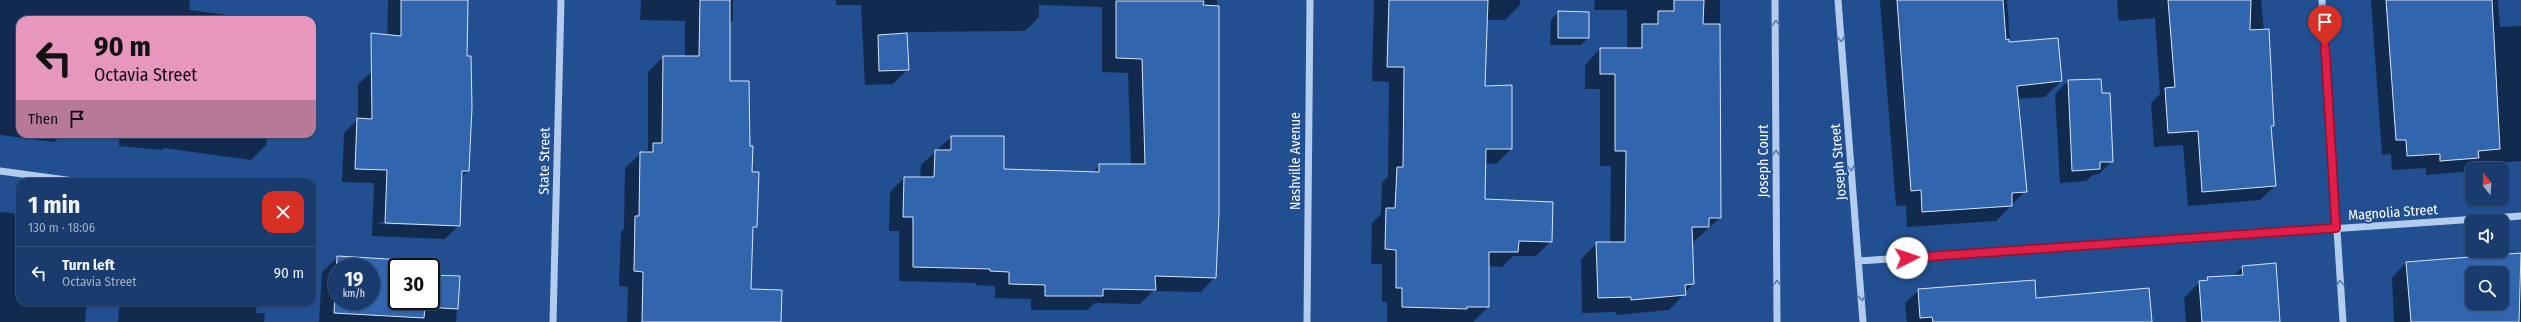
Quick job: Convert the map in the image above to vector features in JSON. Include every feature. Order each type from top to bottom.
[{"type":"street","name":"State Street","points":[[553,322],[561,0]]},
{"type":"street","name":"Nashville Avenue","points":[[1307,322],[1310,0]]},
{"type":"street","name":"Joseph Court","points":[[1775,0],[1777,322]]},
{"type":"street","name":"Joseph Street","points":[[1838,0],[1863,322]]},
{"type":"street","points":[[2322,0],[2343,322]]},
{"type":"street","points":[[0,171],[52,178]]},
{"type":"street","name":"Magnolia Street","points":[[1859,261],[2521,216]]},
{"type":"building","points":[[401,0],[468,0],[467,56],[471,56],[472,107],[469,171],[462,171],[460,226],[385,223],[387,170],[355,169],[357,118],[372,119],[371,33],[401,36]]},
{"type":"building","points":[[700,0],[730,0],[730,81],[749,81],[750,146],[753,146],[752,172],[759,172],[757,227],[753,227],[751,289],[782,290],[781,322],[642,322],[643,272],[634,271],[635,216],[639,216],[640,152],[653,152],[653,143],[662,143],[663,56],[699,56]]},
{"type":"building","points":[[1389,0],[1488,0],[1485,86],[1512,85],[1512,149],[1486,149],[1485,199],[1553,202],[1552,242],[1519,241],[1518,252],[1489,252],[1489,307],[1467,307],[1467,309],[1402,307],[1402,288],[1396,288],[1396,250],[1385,249],[1386,208],[1395,208],[1397,167],[1403,167],[1404,67],[1387,67]]},
{"type":"building","points":[[1674,0],[1704,0],[1703,24],[1720,24],[1721,218],[1709,218],[1709,227],[1692,227],[1694,284],[1685,285],[1686,295],[1631,300],[1631,297],[1598,298],[1596,242],[1625,242],[1626,151],[1615,151],[1615,74],[1600,74],[1600,48],[1642,48],[1642,24],[1658,24],[1658,11],[1674,11]]},
{"type":"building","points":[[1897,0],[2003,0],[2006,40],[2009,39],[2009,42],[2058,38],[2062,81],[2017,86],[2027,192],[2012,193],[2012,206],[1922,212],[1921,190],[1911,191]]},
{"type":"building","points":[[2168,0],[2251,0],[2250,30],[2269,29],[2274,126],[2271,126],[2276,186],[2202,192],[2198,131],[2168,133],[2165,88],[2175,87]]},
{"type":"building","points":[[2386,0],[2492,0],[2500,149],[2478,151],[2479,158],[2440,161],[2440,154],[2407,156],[2406,140],[2396,140]]},
{"type":"building","points":[[1116,1],[1204,1],[1203,5],[1219,6],[1219,213],[1216,278],[1155,276],[1156,290],[1103,289],[1103,296],[1045,296],[1045,285],[1009,284],[1009,272],[990,271],[990,269],[913,267],[913,217],[903,217],[904,177],[934,177],[935,150],[951,150],[951,136],[1004,136],[1004,169],[1099,172],[1099,164],[1145,164],[1142,59],[1116,58]]},
{"type":"building","points":[[1558,11],[1589,12],[1589,38],[1558,38]]},
{"type":"building","points":[[907,33],[909,70],[879,71],[878,35]]},
{"type":"building","points":[[2101,79],[2102,93],[2110,93],[2113,162],[2100,162],[2100,169],[2072,171],[2068,80]]},
{"type":"building","points":[[2521,253],[2519,322],[2411,322],[2406,262],[2465,257],[2509,258],[2509,254]]},
{"type":"building","points":[[337,256],[370,258],[337,258]]},
{"type":"building","points":[[380,259],[388,259],[388,310],[425,310],[424,318],[334,313],[334,310],[380,310]]},
{"type":"building","points":[[2276,263],[2280,322],[2202,322],[2199,281],[2208,280],[2207,277],[2243,275],[2242,266]]},
{"type":"building","points":[[440,275],[460,276],[458,309],[440,308]]},
{"type":"building","points":[[2035,280],[2036,298],[2149,288],[2152,322],[1933,322],[1932,317],[1920,318],[1918,289]]},
{"type":"route","points":[[1907,258],[2336,228],[2325,46]]}]
